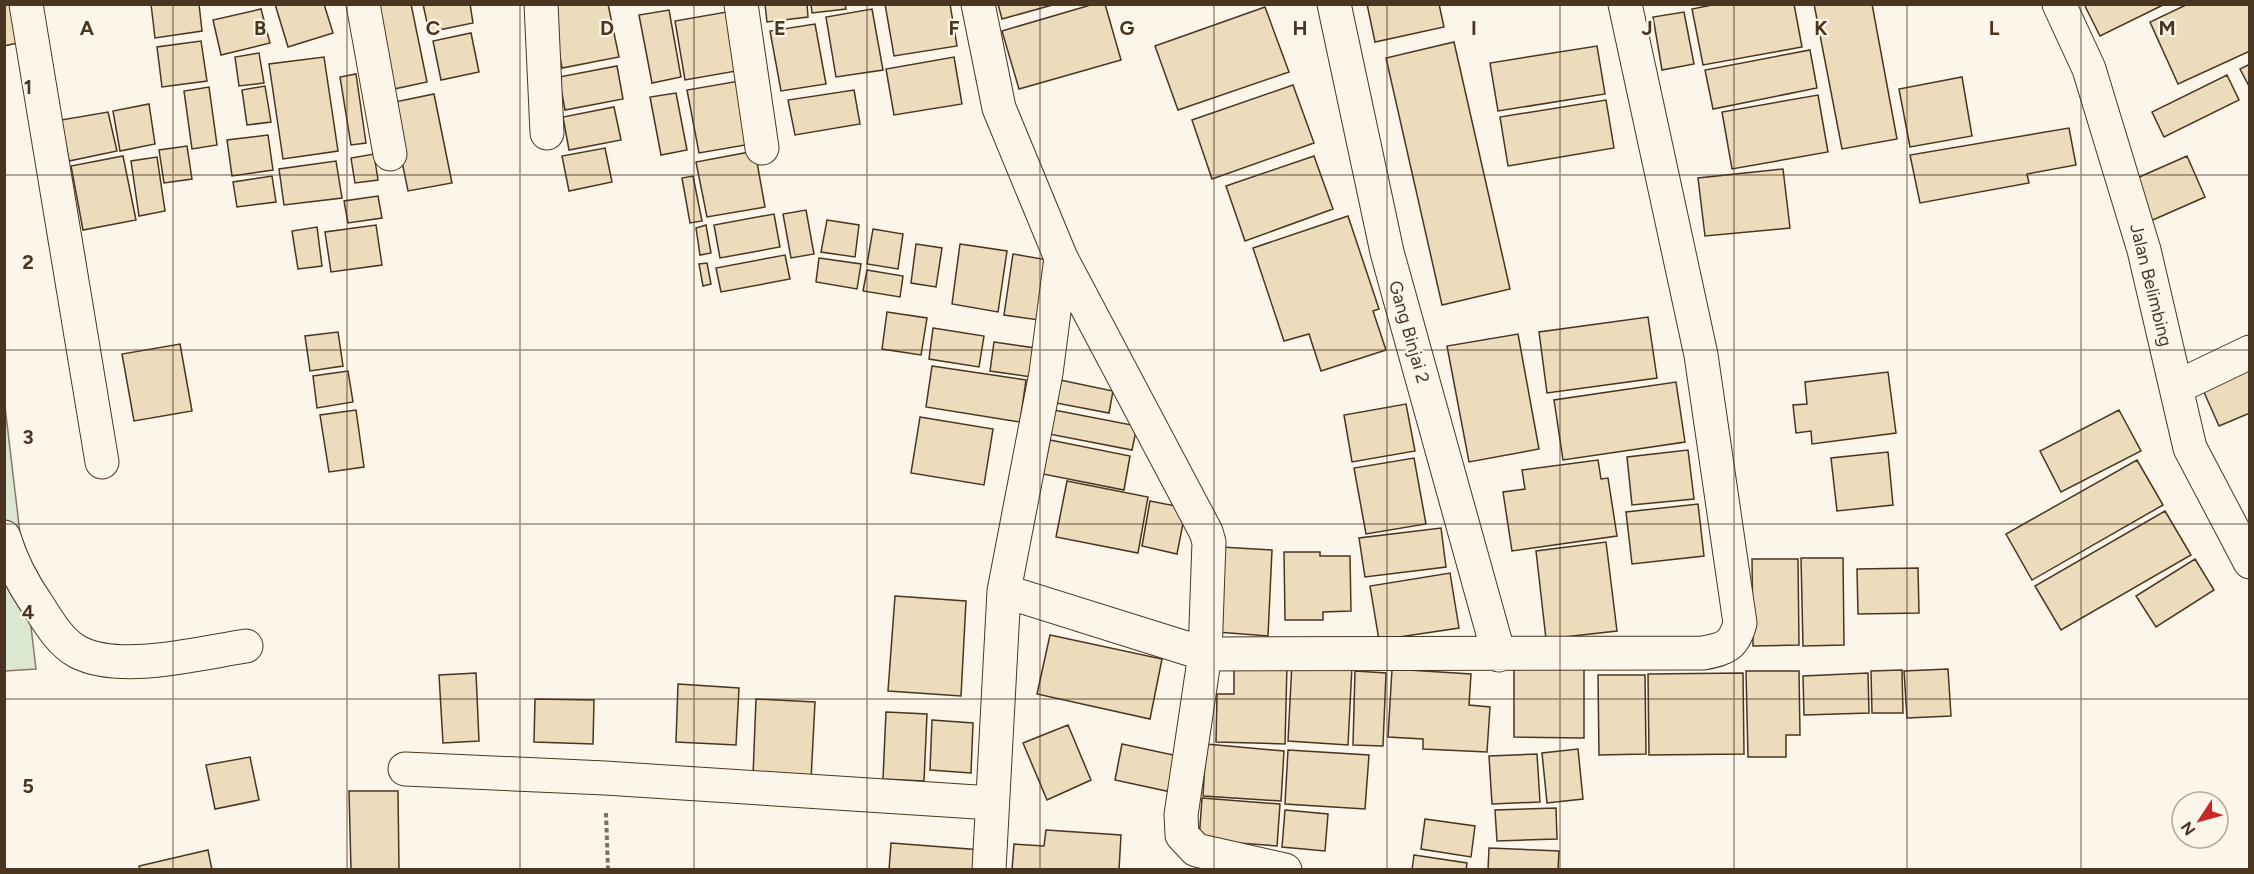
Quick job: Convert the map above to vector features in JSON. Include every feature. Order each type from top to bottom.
[{"type":"street","points":[[26,4],[102,462]]},
{"type":"street","points":[[363,4],[390,154]]},
{"type":"street","points":[[541,4],[548,133]]},
{"type":"street","points":[[741,4],[762,148]]},
{"type":"street","points":[[978,4],[999,108],[1061,258],[1206,532],[1209,552],[1205,654],[1181,815],[1182,835],[1196,850],[1286,870]]},
{"type":"street","name":"Gang Binjai 2","points":[[1334,4],[1387,252],[1499,655]]},
{"type":"street","points":[[1004,591],[1205,654],[1703,653],[1723,650],[1736,638],[1740,623],[1701,355],[1625,4]]},
{"type":"street","name":"Jalan Belimbing","points":[[2059,4],[2089,69],[2144,250],[2190,448],[2250,562]]},
{"type":"street","points":[[989,870],[1004,591],[1046,373],[1061,258]]},
{"type":"street","points":[[2176,387],[2250,352]]},
{"type":"street","points":[[4,537],[32,596],[66,643],[79,652],[116,661],[162,658],[246,646]]},
{"type":"street","points":[[405,769],[605,778],[992,803]]},
{"type":"path","points":[[605,778],[608,870]]},
{"type":"green space","points":[[4,398],[36,669],[5,671],[4,671]]},
{"type":"building","points":[[4,4],[15,4],[22,42],[4,46]]},
{"type":"building","points":[[151,4],[199,4],[202,31],[155,38]]},
{"type":"building","points":[[275,4],[324,4],[333,33],[288,47]]},
{"type":"building","points":[[377,4],[411,4],[427,82],[394,89]]},
{"type":"building","points":[[423,4],[470,4],[473,23],[429,32]]},
{"type":"building","points":[[550,4],[608,4],[619,57],[562,68]]},
{"type":"building","points":[[765,4],[807,4],[808,17],[767,22]]},
{"type":"building","points":[[811,4],[845,4],[846,9],[812,13]]},
{"type":"building","points":[[885,4],[950,4],[957,46],[894,56]]},
{"type":"building","points":[[998,4],[1056,4],[1002,19]]},
{"type":"building","points":[[1094,4],[1105,4],[1121,60],[1019,89],[1002,31]]},
{"type":"building","points":[[1367,4],[1439,4],[1444,27],[1375,42]]},
{"type":"building","points":[[1717,4],[1794,4],[1802,47],[1703,65],[1692,9]]},
{"type":"building","points":[[1814,4],[1872,4],[1897,139],[1842,149]]},
{"type":"building","points":[[2084,4],[2165,4],[2100,36]]},
{"type":"building","points":[[2188,4],[2250,4],[2250,51],[2178,84],[2150,22]]},
{"type":"building","points":[[1265,7],[1289,72],[1178,110],[1155,46]]},
{"type":"building","points":[[261,9],[270,43],[221,55],[213,20]]},
{"type":"building","points":[[872,9],[883,70],[836,77],[826,17]]},
{"type":"building","points":[[669,10],[681,77],[652,83],[639,15]]},
{"type":"building","points":[[732,11],[742,70],[685,80],[675,21]]},
{"type":"building","points":[[1684,12],[1694,64],[1662,70],[1653,17]]},
{"type":"building","points":[[815,24],[826,84],[781,91],[770,31]]},
{"type":"building","points":[[471,33],[479,72],[441,80],[433,41]]},
{"type":"building","points":[[201,41],[207,81],[162,87],[157,47]]},
{"type":"building","points":[[1454,42],[1510,289],[1442,305],[1386,58]]},
{"type":"building","points":[[1597,46],[1605,94],[1498,111],[1490,63]]},
{"type":"building","points":[[1810,50],[1817,88],[1713,109],[1705,70]]},
{"type":"building","points":[[259,53],[264,83],[239,86],[235,57]]},
{"type":"building","points":[[324,57],[338,151],[283,159],[269,64]]},
{"type":"building","points":[[954,57],[962,104],[894,115],[886,69]]},
{"type":"building","points":[[2250,64],[2250,88],[2240,69]]},
{"type":"building","points":[[617,66],[623,99],[565,110],[559,77]]},
{"type":"building","points":[[356,74],[366,143],[351,145],[340,77]]},
{"type":"building","points":[[2227,75],[2239,100],[2164,137],[2152,112]]},
{"type":"building","points":[[1962,77],[1972,136],[1910,147],[1899,89]]},
{"type":"building","points":[[745,80],[757,143],[699,153],[687,90]]},
{"type":"building","points":[[1293,85],[1314,143],[1212,179],[1192,120]]},
{"type":"building","points":[[265,86],[271,122],[247,125],[242,90]]},
{"type":"building","points":[[209,87],[217,145],[192,149],[184,91]]},
{"type":"building","points":[[854,90],[860,124],[795,135],[788,100]]},
{"type":"building","points":[[676,93],[687,150],[661,155],[650,97]]},
{"type":"building","points":[[434,94],[452,183],[408,191],[390,103]]},
{"type":"building","points":[[1818,95],[1828,152],[1732,169],[1722,112]]},
{"type":"building","points":[[1606,100],[1614,148],[1508,166],[1500,117]]},
{"type":"building","points":[[149,104],[155,144],[120,151],[113,111]]},
{"type":"building","points":[[614,107],[621,140],[569,150],[563,117]]},
{"type":"building","points":[[108,112],[117,151],[69,161],[61,120]]},
{"type":"building","points":[[2069,128],[2076,165],[2027,174],[2029,183],[1920,203],[1910,155]]},
{"type":"building","points":[[268,135],[273,170],[232,176],[227,140]]},
{"type":"building","points":[[187,146],[192,179],[164,183],[159,150]]},
{"type":"building","points":[[605,148],[612,182],[569,191],[562,156]]},
{"type":"building","points":[[755,151],[765,207],[707,217],[696,162]]},
{"type":"building","points":[[374,154],[378,180],[355,183],[351,158]]},
{"type":"building","points":[[123,156],[136,220],[83,230],[71,166]]},
{"type":"building","points":[[1314,156],[1333,209],[1245,241],[1226,186]]},
{"type":"building","points":[[2187,156],[2205,197],[2146,223],[2128,182]]},
{"type":"building","points":[[157,157],[165,211],[139,216],[131,161]]},
{"type":"building","points":[[336,161],[342,198],[284,205],[279,169]]},
{"type":"building","points":[[1783,169],[1790,228],[1705,236],[1698,178]]},
{"type":"building","points":[[272,176],[276,202],[237,207],[233,182]]},
{"type":"building","points":[[693,176],[702,221],[690,223],[682,178]]},
{"type":"building","points":[[378,196],[382,218],[348,223],[344,201]]},
{"type":"building","points":[[806,210],[814,254],[791,258],[783,214]]},
{"type":"building","points":[[774,214],[780,247],[720,258],[714,225]]},
{"type":"building","points":[[1348,216],[1379,309],[1373,311],[1386,350],[1321,371],[1309,334],[1284,341],[1253,248]]},
{"type":"building","points":[[827,220],[859,225],[855,257],[821,252]]},
{"type":"building","points":[[376,225],[382,265],[331,272],[325,232]]},
{"type":"building","points":[[706,225],[711,253],[700,255],[696,228]]},
{"type":"building","points":[[317,227],[322,266],[298,269],[292,231]]},
{"type":"building","points":[[873,229],[903,234],[898,269],[867,264]]},
{"type":"building","points":[[916,244],[942,248],[936,287],[911,283]]},
{"type":"building","points":[[960,244],[1007,251],[998,312],[952,304]]},
{"type":"building","points":[[1013,254],[1048,260],[1039,320],[1004,315]]},
{"type":"building","points":[[785,255],[790,279],[721,292],[716,268]]},
{"type":"building","points":[[819,258],[861,264],[857,289],[816,282]]},
{"type":"building","points":[[707,263],[711,284],[703,286],[699,264]]},
{"type":"building","points":[[867,270],[903,276],[900,297],[863,291]]},
{"type":"building","points":[[887,312],[927,318],[921,355],[882,349]]},
{"type":"building","points":[[1648,317],[1657,378],[1547,393],[1539,332]]},
{"type":"building","points":[[933,328],[984,336],[979,367],[929,359]]},
{"type":"building","points":[[338,332],[343,366],[310,371],[305,336]]},
{"type":"building","points":[[1518,334],[1539,449],[1469,462],[1447,346]]},
{"type":"building","points":[[994,342],[1035,348],[1031,377],[990,371]]},
{"type":"building","points":[[180,344],[192,411],[134,421],[122,354]]},
{"type":"building","points":[[2250,360],[2250,413],[2219,426],[2199,381]]},
{"type":"building","points":[[932,366],[1026,380],[1020,422],[926,407]]},
{"type":"building","points":[[348,371],[353,402],[317,408],[313,376]]},
{"type":"building","points":[[1888,372],[1896,433],[1812,444],[1811,431],[1796,433],[1793,405],[1807,404],[1805,382]]},
{"type":"building","points":[[1060,380],[1113,391],[1109,413],[1056,403]]},
{"type":"building","points":[[1676,382],[1685,442],[1563,460],[1554,400]]},
{"type":"building","points":[[1406,404],[1415,451],[1352,462],[1344,415]]},
{"type":"building","points":[[356,410],[364,467],[329,472],[320,415]]},
{"type":"building","points":[[1054,410],[1137,426],[1132,450],[1049,434]]},
{"type":"building","points":[[2119,410],[2141,451],[2061,492],[2040,451]]},
{"type":"building","points":[[920,417],[993,429],[984,485],[911,473]]},
{"type":"building","points":[[1050,440],[1130,456],[1124,490],[1043,474]]},
{"type":"building","points":[[1688,450],[1694,499],[1632,505],[1627,457]]},
{"type":"building","points":[[1888,452],[1893,505],[1837,511],[1831,458]]},
{"type":"building","points":[[1414,458],[1426,524],[1366,534],[1354,468]]},
{"type":"building","points":[[1598,460],[1601,479],[1608,478],[1617,536],[1512,551],[1503,492],[1525,489],[1522,470]]},
{"type":"building","points":[[2137,460],[2163,505],[2032,580],[2006,534]]},
{"type":"building","points":[[1067,481],[1148,497],[1138,553],[1056,537]]},
{"type":"building","points":[[1150,501],[1186,508],[1177,554],[1142,546]]},
{"type":"building","points":[[1698,504],[1704,556],[1632,564],[1626,512]]},
{"type":"building","points":[[2165,511],[2191,555],[2061,630],[2035,586]]},
{"type":"building","points":[[1441,528],[1446,567],[1365,577],[1359,538]]},
{"type":"building","points":[[1606,542],[1617,631],[1546,639],[1536,551]]},
{"type":"building","points":[[1221,547],[1272,550],[1268,636],[1217,632]]},
{"type":"building","points":[[1284,552],[1320,552],[1320,556],[1350,556],[1351,611],[1323,612],[1323,620],[1285,620]]},
{"type":"building","points":[[1801,558],[1843,558],[1844,645],[1803,646]]},
{"type":"building","points":[[1752,559],[1798,559],[1799,645],[1753,646]]},
{"type":"building","points":[[2195,559],[2214,590],[2156,627],[2136,596]]},
{"type":"building","points":[[1918,568],[1919,613],[1858,614],[1857,569]]},
{"type":"building","points":[[1450,573],[1459,628],[1379,640],[1370,586]]},
{"type":"building","points":[[895,596],[966,601],[961,696],[888,691]]},
{"type":"building","points":[[1050,635],[1162,659],[1150,719],[1037,694]]},
{"type":"building","points":[[1292,662],[1352,666],[1348,745],[1288,741]]},
{"type":"building","points":[[1234,663],[1287,665],[1285,744],[1216,742],[1217,694],[1234,694]]},
{"type":"building","points":[[1514,668],[1584,668],[1584,738],[1514,737]]},
{"type":"building","points":[[1392,669],[1471,674],[1469,705],[1490,707],[1487,752],[1423,749],[1423,739],[1388,737]]},
{"type":"building","points":[[1948,669],[1951,716],[1907,718],[1904,671]]},
{"type":"building","points":[[1902,670],[1903,713],[1872,713],[1871,671]]},
{"type":"building","points":[[1355,671],[1386,673],[1383,746],[1353,745]]},
{"type":"building","points":[[1746,671],[1799,671],[1800,735],[1786,735],[1786,757],[1748,757]]},
{"type":"building","points":[[476,673],[479,741],[443,743],[439,675]]},
{"type":"building","points":[[1743,673],[1744,754],[1649,755],[1648,674]]},
{"type":"building","points":[[1868,673],[1869,713],[1804,715],[1803,676]]},
{"type":"building","points":[[1598,675],[1645,675],[1646,754],[1599,755]]},
{"type":"building","points":[[678,684],[739,688],[736,745],[676,742]]},
{"type":"building","points":[[535,699],[594,700],[593,744],[534,742]]},
{"type":"building","points":[[756,699],[815,702],[811,780],[753,776]]},
{"type":"building","points":[[886,712],[927,714],[924,781],[883,779]]},
{"type":"building","points":[[932,720],[973,723],[971,773],[930,770]]},
{"type":"building","points":[[1068,725],[1091,780],[1047,800],[1023,743]]},
{"type":"building","points":[[1122,744],[1178,756],[1171,792],[1115,780]]},
{"type":"building","points":[[1206,744],[1284,751],[1281,801],[1203,796]]},
{"type":"building","points":[[1578,749],[1583,799],[1547,803],[1542,753]]},
{"type":"building","points":[[1288,750],[1369,755],[1365,809],[1285,804]]},
{"type":"building","points":[[1537,754],[1540,802],[1492,804],[1489,756]]},
{"type":"building","points":[[250,757],[259,800],[215,809],[206,765]]},
{"type":"building","points":[[349,791],[398,791],[399,870],[351,870]]},
{"type":"building","points":[[1202,798],[1280,804],[1277,846],[1199,840]]},
{"type":"building","points":[[1556,808],[1557,839],[1497,841],[1495,810]]},
{"type":"building","points":[[1285,810],[1328,814],[1325,851],[1282,847]]},
{"type":"building","points":[[1425,819],[1475,826],[1471,857],[1421,849]]},
{"type":"building","points":[[1046,830],[1121,835],[1119,870],[1012,870],[1014,844],[1044,846]]},
{"type":"building","points":[[891,843],[982,850],[980,870],[889,870]]},
{"type":"building","points":[[1489,848],[1559,851],[1558,870],[1488,870]]},
{"type":"building","points":[[208,850],[212,870],[140,870],[139,866]]},
{"type":"building","points":[[1414,855],[1467,863],[1466,870],[1412,870]]}]
